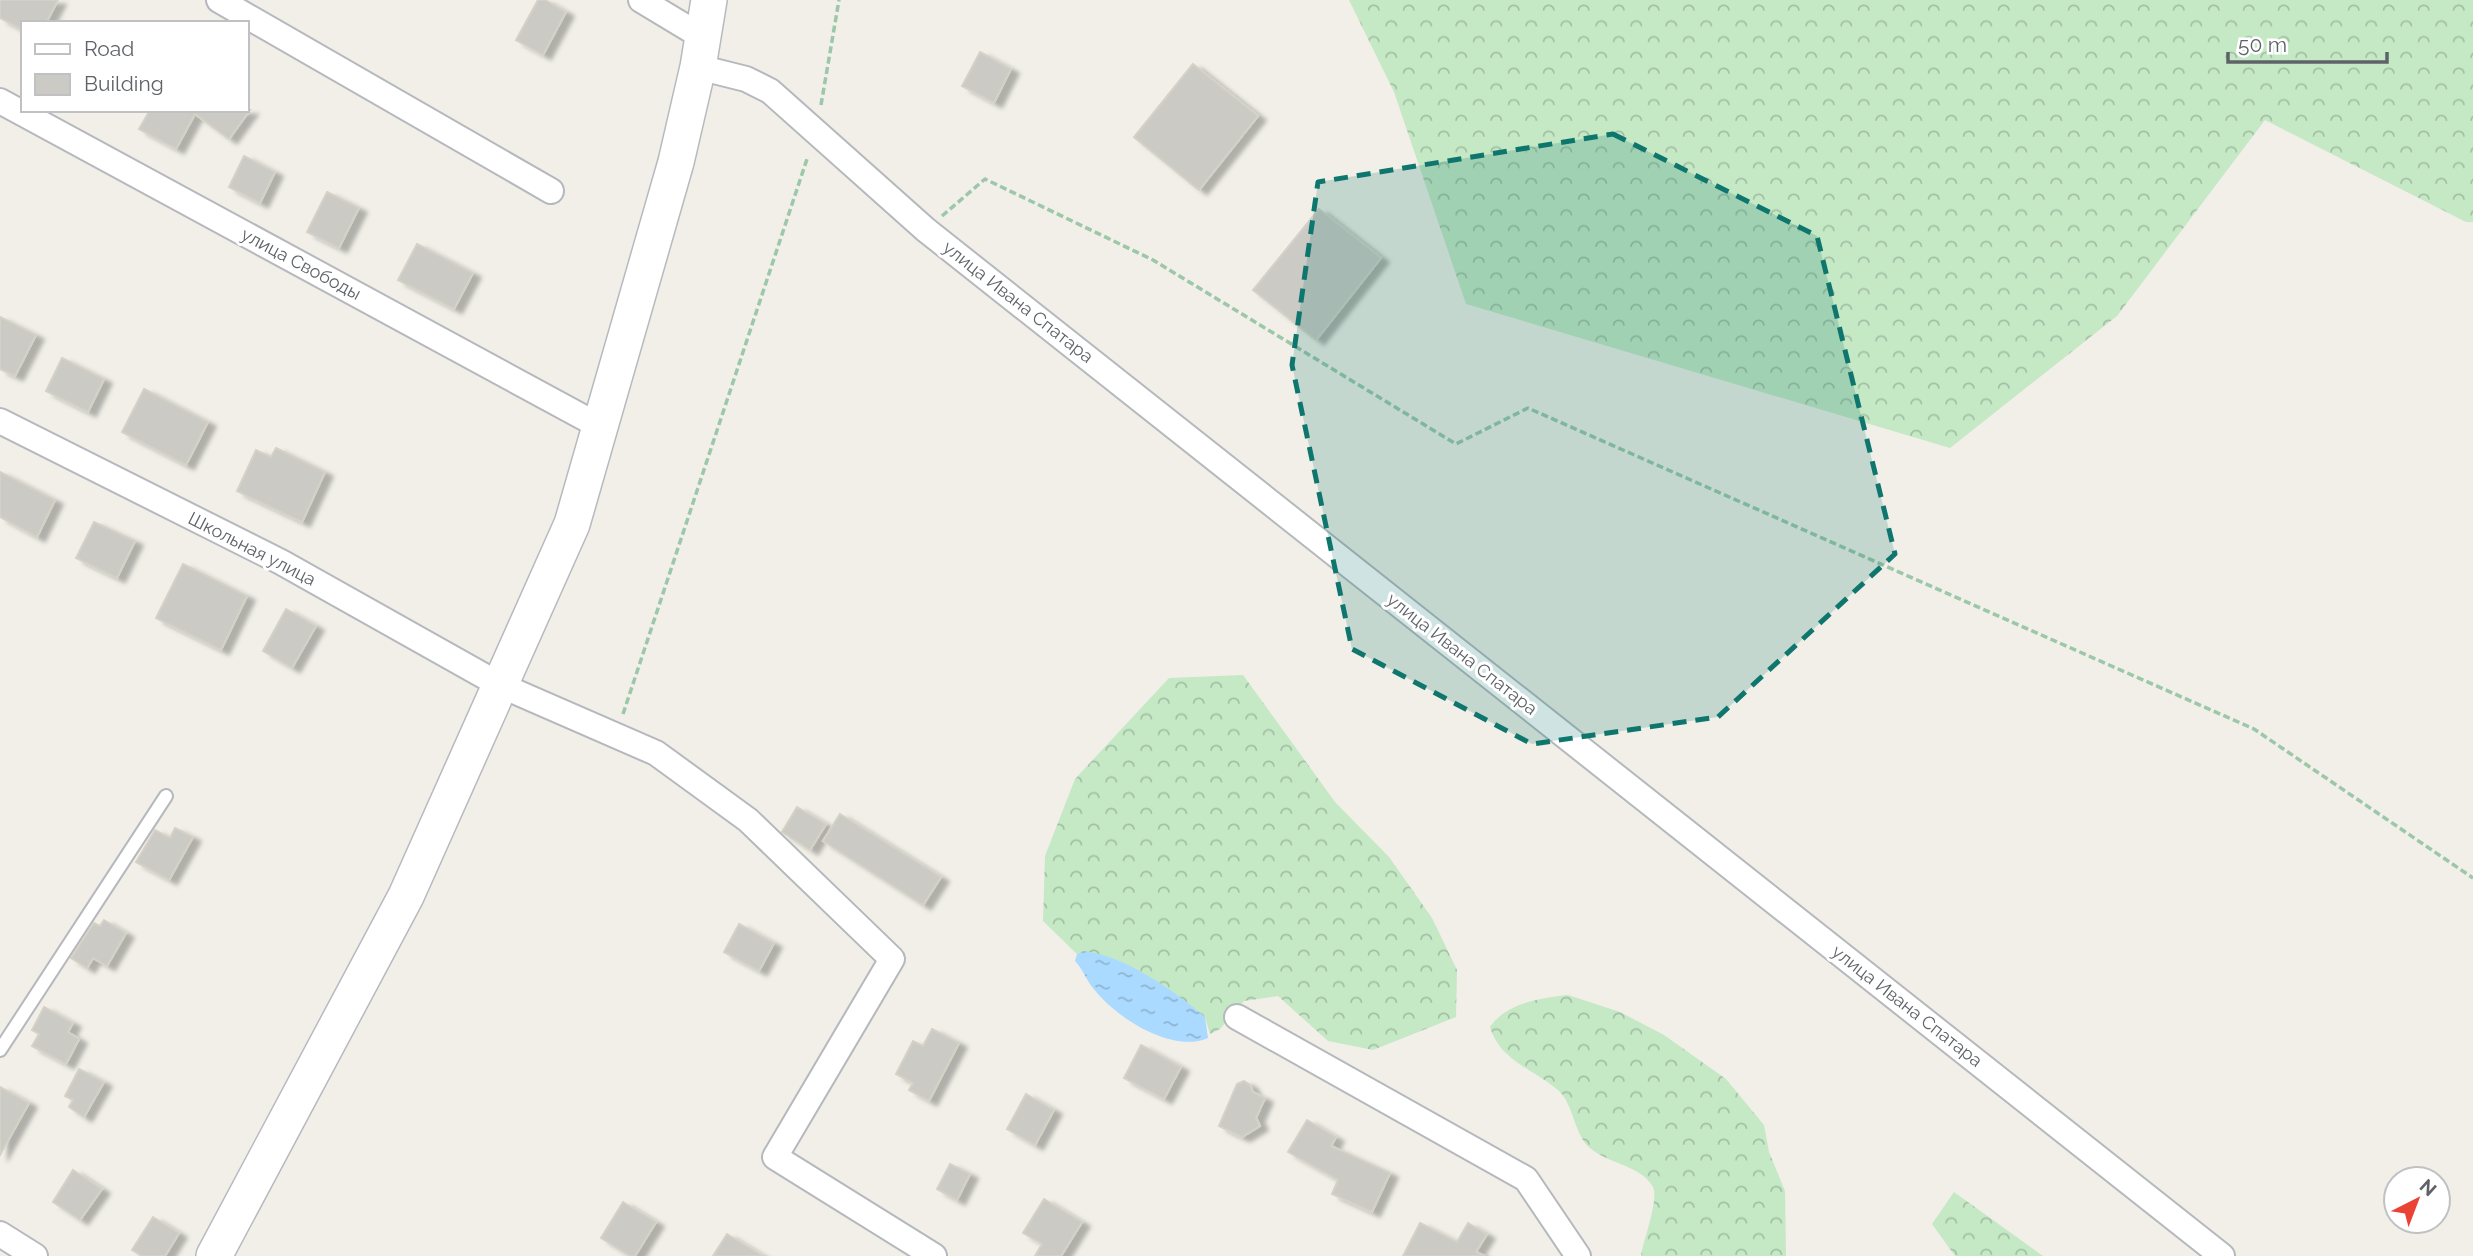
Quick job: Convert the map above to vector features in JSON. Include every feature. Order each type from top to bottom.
[{"type":"main road","points":[[214,1256],[406,896],[572,524],[676,162],[701,52],[709,0]]},
{"type":"street","points":[[219,0],[551,191]]},
{"type":"street","name":"улица Ивана Спатара","points":[[641,0],[729,74],[770,91],[926,230],[2222,1256]]},
{"type":"street","name":"улица Свободы","points":[[0,102],[601,427]]},
{"type":"street","name":"Школьная улица","points":[[0,421],[281,562],[500,685],[656,753],[748,820],[892,959],[775,1157],[934,1256]]},
{"type":"street","points":[[1237,1017],[1526,1179],[1578,1256]]},
{"type":"street","points":[[0,1234],[35,1256]]},
{"type":"lane","points":[[0,1050],[166,796]]},
{"type":"path","points":[[616,736],[816,131],[839,0]]},
{"type":"path","points":[[926,230],[985,179],[1153,260],[1456,444],[1528,408],[2254,729],[2473,878]]},
{"type":"highlighted area","points":[[1613,134],[1817,236],[1895,554],[1718,717],[1532,744],[1352,649],[1292,365],[1318,182]]},
{"type":"green space","points":[[1349,0],[2473,0],[2473,222],[2466,222],[2265,120],[2117,316],[1950,448],[1466,304],[1394,92]]},
{"type":"green space","points":[[1243,675],[1335,802],[1389,857],[1432,918],[1457,970],[1456,1017],[1373,1050],[1328,1041],[1278,996],[1244,1001],[1220,1029],[1210,1034],[1205,1017],[1083,951],[1077,954],[1043,921],[1045,856],[1075,779],[1169,678]]},
{"type":"green space","points":[[1568,995],[1620,1012],[1664,1035],[1726,1079],[1764,1125],[1769,1152],[1785,1191],[1786,1256],[1641,1256],[1654,1201],[1653,1187],[1633,1169],[1590,1148],[1581,1136],[1564,1097],[1549,1083],[1510,1057],[1495,1039],[1490,1027],[1505,1012],[1515,1007],[1536,1000]]},
{"type":"green space","points":[[1954,1192],[2043,1256],[1955,1256],[1932,1224]]},
{"type":"water","points":[[1083,951],[1131,966],[1179,996],[1205,1017],[1208,1038],[1194,1042],[1178,1041],[1145,1030],[1130,1021],[1103,999],[1091,985],[1075,961],[1077,954]]},
{"type":"building","points":[[0,0],[58,0],[47,21],[21,21],[21,29],[0,18]]},
{"type":"building","points":[[538,0],[545,0],[566,12],[543,55],[516,40]]},
{"type":"building","points":[[980,52],[1011,69],[994,103],[962,86]]},
{"type":"building","points":[[1193,64],[1258,116],[1199,190],[1134,137]]},
{"type":"building","points":[[250,110],[229,139],[195,114],[176,149],[139,129],[149,112]]},
{"type":"building","points":[[244,156],[275,172],[260,203],[229,187]]},
{"type":"building","points":[[327,192],[359,208],[339,248],[307,232]]},
{"type":"building","points":[[1319,209],[1381,258],[1316,340],[1253,290]]},
{"type":"building","points":[[417,244],[473,273],[454,309],[398,280]]},
{"type":"building","points":[[0,317],[36,335],[15,376],[0,369]]},
{"type":"building","points":[[62,358],[104,379],[88,412],[46,391]]},
{"type":"building","points":[[144,389],[208,422],[186,465],[122,432]]},
{"type":"building","points":[[276,448],[325,472],[302,522],[237,491],[256,450],[271,457]]},
{"type":"building","points":[[0,472],[55,500],[37,537],[0,517]]},
{"type":"building","points":[[94,522],[135,541],[117,578],[76,558]]},
{"type":"building","points":[[183,564],[247,596],[221,650],[156,618]]},
{"type":"building","points":[[286,609],[316,626],[292,668],[263,651]]},
{"type":"building","points":[[797,807],[826,824],[810,850],[782,832]]},
{"type":"building","points":[[840,814],[941,877],[923,905],[823,841]]},
{"type":"building","points":[[175,828],[193,837],[169,880],[136,862],[155,830],[170,838]]},
{"type":"building","points":[[104,920],[126,933],[107,966],[93,958],[87,968],[71,958],[94,923],[100,926]]},
{"type":"building","points":[[739,924],[774,943],[759,971],[724,952]]},
{"type":"building","points":[[44,1007],[73,1023],[68,1032],[79,1039],[66,1064],[32,1046],[39,1034],[32,1030]]},
{"type":"building","points":[[932,1029],[959,1043],[929,1101],[909,1090],[913,1083],[896,1074],[913,1041],[923,1046]]},
{"type":"building","points":[[1141,1045],[1181,1067],[1164,1099],[1124,1078]]},
{"type":"building","points":[[79,1069],[104,1082],[84,1117],[69,1107],[73,1100],[65,1096]]},
{"type":"building","points":[[1244,1081],[1250,1085],[1253,1092],[1265,1098],[1256,1118],[1260,1126],[1242,1137],[1219,1126],[1237,1084]]},
{"type":"building","points":[[0,1087],[29,1103],[0,1155]]},
{"type":"building","points":[[1026,1094],[1054,1110],[1035,1145],[1007,1129]]},
{"type":"building","points":[[1307,1120],[1336,1137],[1331,1146],[1390,1173],[1372,1212],[1332,1194],[1338,1180],[1288,1152]]},
{"type":"building","points":[[950,1164],[970,1174],[957,1200],[937,1189]]},
{"type":"building","points":[[73,1170],[102,1189],[80,1220],[53,1202]]},
{"type":"building","points":[[1044,1199],[1082,1222],[1061,1256],[1035,1256],[1042,1244],[1023,1233]]},
{"type":"building","points":[[623,1202],[656,1222],[635,1256],[630,1256],[601,1238]]},
{"type":"building","points":[[153,1217],[179,1233],[165,1256],[142,1256],[132,1250]]},
{"type":"building","points":[[1420,1223],[1457,1242],[1468,1223],[1487,1234],[1476,1252],[1485,1256],[1403,1256]]},
{"type":"building","points":[[727,1234],[763,1256],[713,1256]]}]
